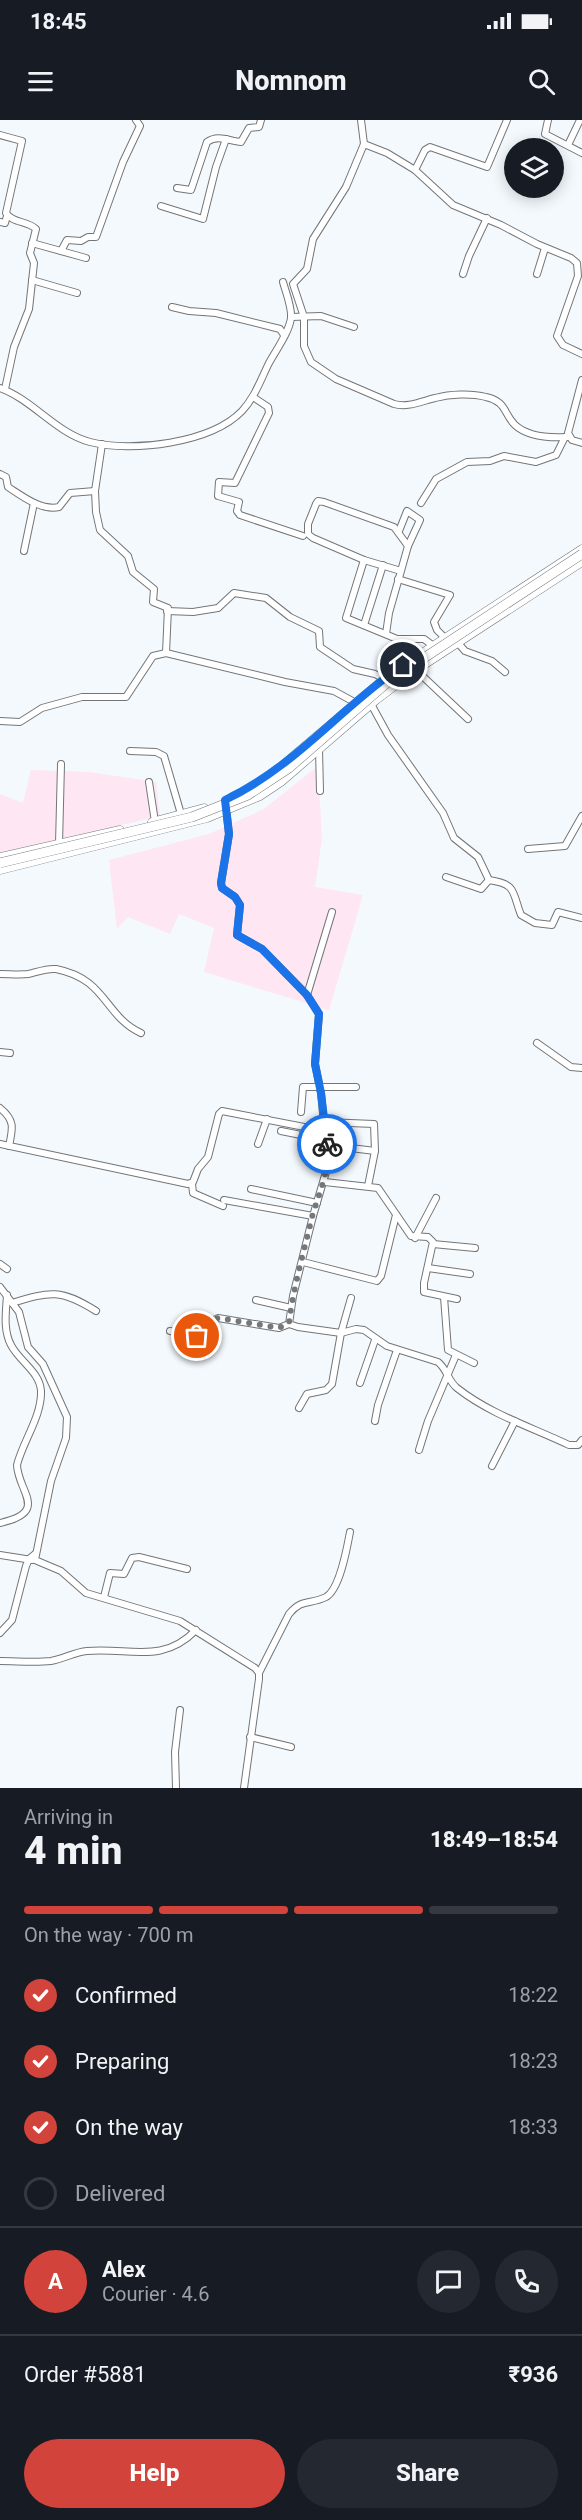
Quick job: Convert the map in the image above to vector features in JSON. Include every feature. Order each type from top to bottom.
[{"type":"main road","points":[[0,863],[192,816],[248,795],[289,768],[397,675],[582,554]]},
{"type":"street","points":[[61,251],[67,240],[81,241],[88,237],[96,237],[123,162],[140,126],[136,120]]},
{"type":"street","points":[[177,188],[191,190],[207,142],[214,138],[243,141],[249,128],[259,127],[261,120]]},
{"type":"street","points":[[361,120],[364,144],[346,188],[313,239],[308,269],[293,284],[304,317],[304,346],[308,358],[327,373],[355,388],[399,406],[438,397],[485,397],[503,405],[518,427],[545,437],[567,437],[582,443]]},
{"type":"street","points":[[415,170],[424,150],[430,147],[487,167],[507,120]]},
{"type":"street","points":[[548,120],[545,134],[582,153]]},
{"type":"street","points":[[568,145],[580,120]]},
{"type":"street","points":[[0,135],[22,141],[6,211],[7,216],[5,223],[0,222]]},
{"type":"street","points":[[161,206],[202,219],[226,139]]},
{"type":"street","points":[[364,144],[387,153],[415,170],[436,187],[446,200],[545,248],[571,258],[580,266],[579,284],[557,336],[563,345],[582,354]]},
{"type":"street","points":[[7,216],[35,227],[36,232],[30,254],[34,263],[28,315],[14,347],[2,389],[74,435],[102,444],[159,444],[202,434],[226,424],[242,410],[253,397],[291,318],[284,282]]},
{"type":"street","points":[[464,274],[469,256],[487,218]]},
{"type":"street","points":[[32,243],[86,258]]},
{"type":"street","points":[[537,274],[545,248]]},
{"type":"street","points":[[32,280],[77,293]]},
{"type":"street","points":[[172,307],[253,321],[280,329],[284,335]]},
{"type":"street","points":[[291,318],[327,317],[354,327]]},
{"type":"street","points":[[420,503],[436,478],[467,462],[490,461],[504,456],[536,462],[556,455],[567,437],[582,380]]},
{"type":"street","points":[[253,397],[268,407],[269,413],[235,483],[219,482],[218,496],[239,502],[237,511],[240,515],[303,536]]},
{"type":"street","points":[[102,444],[95,491],[100,530],[128,556],[133,572],[154,589],[153,602],[168,608],[166,653]]},
{"type":"street","points":[[0,474],[6,477],[8,487],[34,503],[56,508],[69,493],[95,491]]},
{"type":"street","points":[[401,571],[364,560],[313,538],[308,534],[308,524],[318,501],[394,527],[408,546]]},
{"type":"street","points":[[24,551],[34,503]]},
{"type":"street","points":[[386,634],[398,579],[408,546],[420,520],[407,511],[399,531]]},
{"type":"street","points":[[364,560],[346,615],[348,620],[397,639],[430,643],[444,637],[582,549]]},
{"type":"street","points":[[0,870],[226,812],[281,782],[371,704],[416,670],[582,562]]},
{"type":"street","points":[[364,625],[383,565]]},
{"type":"street","points":[[398,579],[450,595],[434,622],[437,630],[444,637]]},
{"type":"street","points":[[167,611],[192,612],[218,608],[234,593],[266,598],[290,617],[319,631],[320,647],[353,669],[375,674],[384,679]]},
{"type":"street","points":[[0,857],[155,822],[225,800],[251,788],[283,766],[384,679],[430,643],[437,630]]},
{"type":"street","points":[[458,642],[465,651],[492,661],[505,672]]},
{"type":"street","points":[[0,721],[20,722],[42,708],[82,697],[126,697],[153,656],[166,653],[285,682],[334,691],[356,703]]},
{"type":"street","points":[[416,670],[468,719]]},
{"type":"street","points":[[371,704],[393,742],[443,813],[454,838],[481,860],[489,880]]},
{"type":"street","points":[[319,749],[320,791]]},
{"type":"street","points":[[130,751],[156,752],[164,756],[181,814]]},
{"type":"street","points":[[59,844],[61,764]]},
{"type":"street","points":[[149,782],[155,822]]},
{"type":"street","points":[[225,800],[229,834],[221,883],[222,888],[235,897],[240,905],[237,935],[262,949],[307,995],[319,1014],[315,1053],[325,1122],[328,1165],[325,1182],[313,1216],[289,1323]]},
{"type":"street","points":[[528,849],[565,846],[582,816]]},
{"type":"street","points":[[446,877],[481,889],[489,880]]},
{"type":"street","points":[[489,880],[510,886],[521,915],[535,923],[549,926],[556,913],[560,911],[582,918]]},
{"type":"street","points":[[307,995],[332,912]]},
{"type":"street","points":[[0,974],[20,974],[52,969],[83,978],[109,1002],[126,1025],[141,1033]]},
{"type":"street","points":[[537,1043],[571,1067],[582,1068]]},
{"type":"street","points":[[0,1052],[10,1053]]},
{"type":"street","points":[[301,1112],[303,1087],[356,1087]]},
{"type":"street","points":[[0,1108],[11,1117],[14,1126],[9,1146]]},
{"type":"street","points":[[313,1216],[224,1203],[193,1193],[192,1184],[198,1169],[208,1157],[220,1112],[230,1111],[325,1131]]},
{"type":"street","points":[[258,1143],[267,1119]]},
{"type":"street","points":[[325,1122],[374,1124],[375,1151],[368,1186]]},
{"type":"street","points":[[281,1131],[327,1143],[375,1151]]},
{"type":"street","points":[[0,1144],[192,1184]]},
{"type":"street","points":[[325,1182],[368,1186],[382,1191],[409,1234],[415,1238],[428,1238],[433,1244],[475,1248]]},
{"type":"street","points":[[251,1189],[317,1203]]},
{"type":"street","points":[[415,1238],[436,1198]]},
{"type":"street","points":[[303,1262],[377,1281],[381,1276],[396,1215]]},
{"type":"street","points":[[433,1244],[423,1283],[424,1292],[457,1299]]},
{"type":"street","points":[[0,1264],[7,1269]]},
{"type":"street","points":[[428,1268],[470,1274]]},
{"type":"street","points":[[0,1287],[24,1324],[28,1347],[43,1364],[67,1417],[66,1438],[51,1481],[47,1508],[33,1558],[12,1620],[0,1633]]},
{"type":"street","points":[[12,1303],[42,1294],[55,1293],[73,1296],[96,1311]]},
{"type":"street","points":[[0,1523],[18,1517],[27,1507],[28,1497],[17,1465],[39,1407],[41,1393],[38,1380],[17,1354],[9,1339],[3,1309],[7,1295]]},
{"type":"street","points":[[444,1297],[447,1350],[474,1363]]},
{"type":"street","points":[[299,1408],[307,1394],[330,1388],[351,1298]]},
{"type":"street","points":[[256,1300],[291,1308]]},
{"type":"street","points":[[170,1331],[207,1337],[214,1320],[218,1318],[279,1328],[289,1323]]},
{"type":"street","points":[[289,1323],[298,1327],[341,1333],[356,1329],[364,1330],[375,1340],[397,1350],[438,1362],[456,1387],[499,1414],[569,1445],[578,1445],[582,1440]]},
{"type":"street","points":[[360,1383],[375,1340]]},
{"type":"street","points":[[375,1421],[378,1405],[397,1350]]},
{"type":"street","points":[[419,1450],[428,1421],[456,1355]]},
{"type":"street","points":[[492,1466],[515,1421]]},
{"type":"street","points":[[244,1788],[259,1673],[289,1614],[296,1605],[326,1597],[334,1588],[350,1532]]},
{"type":"street","points":[[0,1555],[33,1558],[64,1573],[86,1593],[180,1621],[255,1668],[259,1673]]},
{"type":"street","points":[[104,1597],[110,1573],[124,1574],[132,1558],[139,1557],[187,1569]]},
{"type":"street","points":[[0,1661],[51,1661],[73,1653],[87,1651],[160,1652],[185,1641],[196,1630]]},
{"type":"street","points":[[176,1788],[176,1752],[180,1710]]},
{"type":"street","points":[[250,1737],[291,1747]]},
{"type":"shaded area","points":[[318,766],[322,838],[315,887],[363,895],[329,1010],[204,972],[214,928],[179,914],[170,934],[128,917],[117,929],[109,860],[209,834],[264,809]]},
{"type":"shaded area","points":[[31,770],[89,772],[156,782],[160,816],[0,853],[0,794],[23,803]]},
{"type":"way so far","points":[[197,1336],[209,1336],[215,1318],[279,1328],[289,1323],[293,1296],[313,1216],[327,1173],[327,1144]]},
{"type":"route","points":[[327,1144],[315,1064],[319,1014],[307,995],[262,949],[237,935],[240,905],[235,897],[225,892],[221,883],[229,834],[225,800],[251,788],[283,766],[376,685],[403,665]]}]
